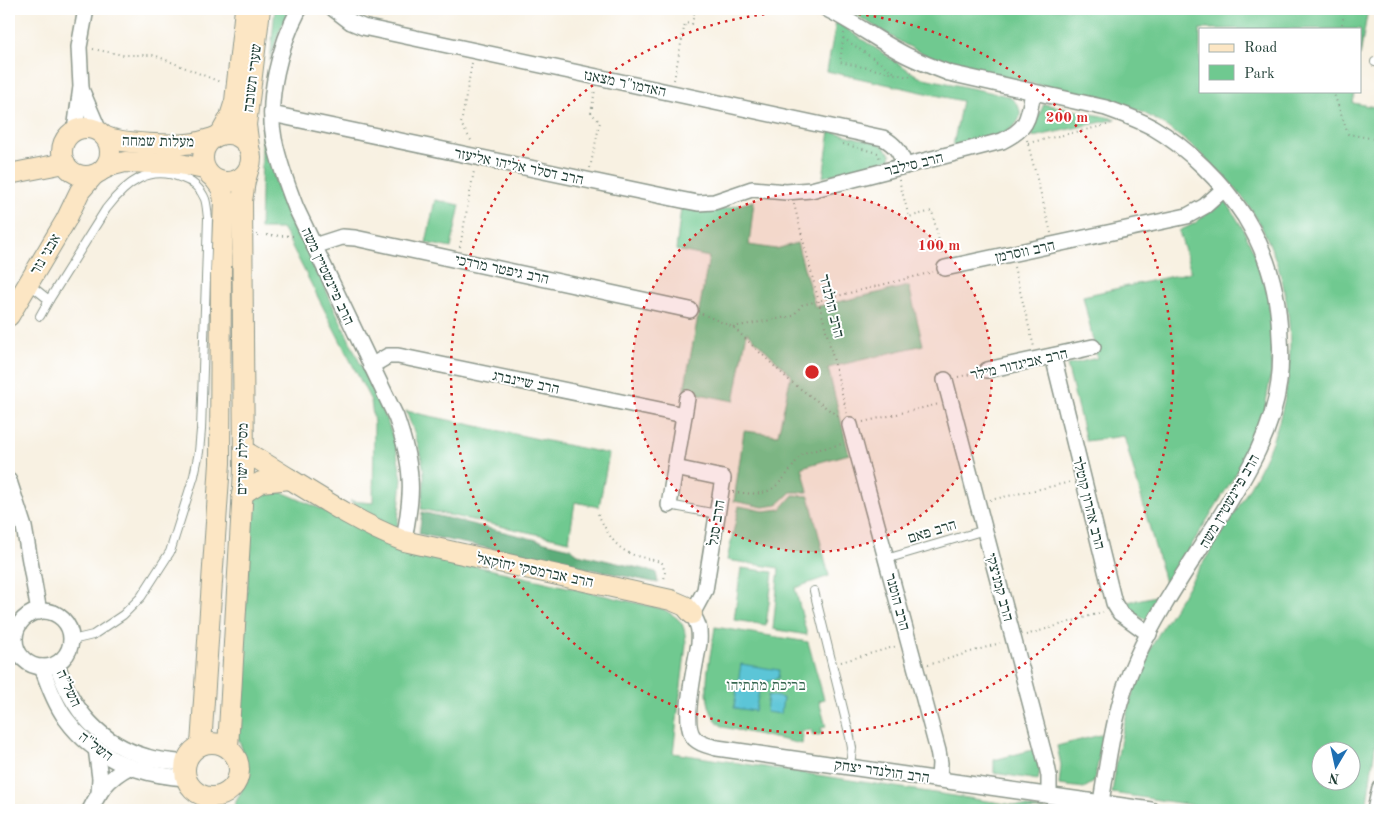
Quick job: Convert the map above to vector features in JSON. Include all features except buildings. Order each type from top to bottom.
[{"type":"street","points":[[81,87],[110,150],[110,157],[80,170],[66,138],[75,130],[81,87],[79,47],[86,9]]},
{"type":"street","name":"שערי תשובה","points":[[216,137],[230,117],[234,101],[246,9]]},
{"type":"street","name":"שערי תשובה","points":[[249,147],[246,125],[260,9]]},
{"type":"street","name":"הרב פיינשטיין משה","points":[[299,9],[286,38],[278,63],[272,114],[274,137],[286,182],[312,242],[396,418],[408,460],[410,479],[410,497],[404,541]]},
{"type":"street","name":"האדמו\"ר מצאנז","points":[[334,9],[351,22],[363,27],[883,138],[896,146],[900,152],[895,168]]},
{"type":"street","name":"הרב פיינשטיין משה","points":[[827,9],[846,18],[900,52],[949,73],[1106,108],[1153,127],[1199,164],[1224,189],[1236,203],[1264,255],[1279,311],[1281,357],[1279,383],[1268,429],[1245,478],[1135,660],[1118,710],[1101,802]]},
{"type":"street","points":[[1024,126],[1033,92]]},
{"type":"street","name":"הרב דסלר אליהו אליעזר","points":[[272,114],[698,203],[714,202],[752,189],[766,189]]},
{"type":"street","name":"הרב סילבר","points":[[766,189],[791,192],[811,190],[1002,141],[1014,135],[1024,126]]},
{"type":"street","name":"מעלות שמחה","points":[[75,130],[85,128],[102,134],[111,140],[124,142],[181,144],[216,137]]},
{"type":"street","points":[[229,134],[237,136],[249,147],[251,163],[248,171],[237,181],[230,183],[210,175],[202,160],[207,144],[216,137],[229,134]]},
{"type":"street","name":"מעלות שמחה","points":[[9,162],[80,170]]},
{"type":"street","name":"מעלות שמחה","points":[[9,174],[80,170],[125,162],[180,164],[210,175]]},
{"type":"street","name":"אבני נזר","points":[[9,316],[66,220],[80,170]]},
{"type":"street","name":"מסילת ישרים","points":[[228,747],[244,451],[242,201],[244,181],[248,171]]},
{"type":"street","name":"מסילת ישרים","points":[[201,745],[220,464],[221,270],[224,201],[222,190],[210,175]]},
{"type":"street","name":"הרב ווסרמן","points":[[945,268],[1188,216],[1205,206],[1224,189]]},
{"type":"street","name":"הרב גיפטר מרדכי","points":[[312,242],[342,237],[354,238],[690,310]]},
{"type":"street","name":"הרב אביגדור מילר","points":[[987,370],[1093,347]]},
{"type":"street","name":"הרב שיינברג","points":[[372,366],[388,356],[398,356],[684,414]]},
{"type":"street","name":"הרב אהרון קוטלר","points":[[1045,358],[1083,479],[1114,603],[1120,613],[1149,634]]},
{"type":"street","name":"הרב קמניצקי","points":[[945,380],[1050,776],[1049,795]]},
{"type":"street","points":[[669,505],[686,398]]},
{"type":"street","name":"הרב הוטנר","points":[[850,425],[938,751],[940,763],[938,779]]},
{"type":"street","name":"הרב אברמסקי יחזקאל","points":[[244,451],[290,478],[303,488],[373,527],[404,541],[671,600],[685,606],[692,614]]},
{"type":"street","name":"הרב סגל","points":[[675,468],[723,478],[705,590],[692,614]]},
{"type":"street","points":[[242,494],[261,482],[290,478]]},
{"type":"street","points":[[9,481],[24,527],[39,612]]},
{"type":"street","points":[[39,612],[47,612],[62,618],[67,625],[72,640],[70,650],[65,657],[57,664],[42,667],[25,661],[12,647],[18,628],[23,620],[30,614],[39,612]]},
{"type":"street","name":"הרב הולנדר יצחק","points":[[692,614],[698,624],[699,643],[688,710],[688,726],[690,733],[702,743],[717,748],[1151,810]]},
{"type":"street","name":"השל”ה","points":[[57,664],[78,710],[98,730],[122,747],[140,755],[156,759],[192,786]]},
{"type":"street","name":"השל\"ה","points":[[42,667],[66,720],[96,748],[129,767],[192,786]]},
{"type":"street","points":[[215,742],[228,747],[237,758],[240,773],[234,786],[221,803],[192,786],[189,755],[201,745],[215,742]]},
{"type":"street","points":[[96,748],[100,778],[98,795]]},
{"type":"street","points":[[90,810],[106,782],[118,772],[129,767]]},
{"type":"street","points":[[1375,810],[1380,788]]},
{"type":"lane","points":[[40,316],[106,209],[116,196],[130,184],[156,172],[170,173],[184,178],[197,186],[204,198],[208,218],[201,430],[194,476],[170,552],[140,597],[123,615],[104,629],[93,635],[72,640]]},
{"type":"lane","points":[[27,283],[49,300]]},
{"type":"lane","points":[[669,505],[718,514]]},
{"type":"lane","name":"הרב פאם","points":[[886,559],[985,530]]},
{"type":"lane","points":[[814,592],[852,748],[850,767]]},
{"type":"path","points":[[671,93],[684,23],[692,24],[695,9]]},
{"type":"path","points":[[1341,28],[1345,9]]},
{"type":"path","points":[[846,18],[840,62],[909,77],[919,61]]},
{"type":"path","points":[[843,38],[897,74]]},
{"type":"path","points":[[79,47],[123,55],[154,56],[236,88]]},
{"type":"path","points":[[588,180],[600,122],[592,113],[597,77]]},
{"type":"path","points":[[1333,92],[1348,134],[1380,140]]},
{"type":"path","points":[[1028,143],[1124,121],[1132,117]]},
{"type":"path","points":[[1024,126],[1054,245]]},
{"type":"path","points":[[733,327],[793,316],[802,305],[945,268],[932,211],[909,217],[895,168],[878,153],[849,147],[832,140],[834,127]]},
{"type":"path","name":"הרב הולנדר","points":[[791,192],[850,425]]},
{"type":"path","points":[[242,234],[312,242]]},
{"type":"path","points":[[1011,254],[1045,358]]},
{"type":"path","points":[[690,310],[733,327],[797,386],[850,425],[951,401]]},
{"type":"path","name":"הרב אביגדור מילר","points":[[945,380],[987,370]]},
{"type":"path","points":[[721,490],[755,494],[766,492],[790,470],[803,453],[854,441]]},
{"type":"path","points":[[978,503],[1083,479]]},
{"type":"path","points":[[598,514],[607,532],[618,546],[628,553],[662,563],[665,572],[662,598]]},
{"type":"path","points":[[832,665],[909,643]]},
{"type":"green space","points":[[275,9],[289,9],[270,61]]},
{"type":"green space","points":[[846,9],[1368,9],[1362,44],[1362,28],[1199,28],[1199,92],[1355,92],[1353,103],[1380,108],[1380,712],[1366,810],[1226,810],[1112,793],[1127,712],[1147,656],[1166,621],[1244,497],[1263,462],[1276,430],[1285,396],[1289,362],[1289,326],[1285,292],[1275,258],[1261,226],[1242,197],[1213,165],[1160,122],[1129,107],[1102,99],[952,65],[904,44]]},
{"type":"green space","points":[[836,22],[919,77],[1008,96],[1014,100],[1020,110],[1019,119],[1006,132],[953,146],[962,101],[827,71]]},
{"type":"green space","points":[[1044,104],[1116,119],[1033,137],[1032,131]]},
{"type":"green space","points":[[263,114],[265,139],[277,185],[395,442],[402,479],[397,531],[350,501],[373,503],[374,424],[371,401],[283,229],[260,229]]},
{"type":"green space","points":[[830,131],[881,144],[891,154],[890,159],[823,177]]},
{"type":"green space","points":[[1225,199],[1242,227],[1257,258],[1268,296],[1272,332],[1271,374],[1263,419],[1242,464],[1166,586],[1124,436],[1086,441],[1067,365],[1097,358],[1083,296],[1191,272],[1179,231],[1195,223]]},
{"type":"green space","points":[[435,200],[460,205],[451,248],[426,243]]},
{"type":"green space","points":[[754,201],[749,245],[776,249],[797,243],[815,307],[909,286],[923,345],[828,368],[849,454],[802,467],[808,492],[791,492],[777,505],[763,507],[734,501],[744,431],[778,435],[791,375],[747,332],[734,401],[684,391],[709,257],[676,250],[681,208],[712,212]]},
{"type":"green space","points":[[406,411],[609,454],[599,507],[575,502],[569,541],[421,509],[424,481],[422,460]]},
{"type":"green space","points":[[269,490],[284,493],[333,514],[406,550],[663,609],[681,623],[685,632],[686,645],[673,753],[1046,810],[233,810],[241,792],[246,770],[237,735],[253,502],[258,493]]},
{"type":"green space","points":[[793,495],[809,496],[829,576],[795,588],[807,635],[773,629],[779,568],[727,560],[739,506],[764,511],[781,509]]},
{"type":"green space","points":[[422,512],[570,548],[578,554],[656,572],[658,583],[419,534]]},
{"type":"green space","points":[[741,568],[773,572],[766,625],[734,620]]},
{"type":"green space","points":[[1160,595],[1146,620],[1133,613],[1128,602]]},
{"type":"green space","name":"בריכת מתתיהו","points":[[715,627],[808,642],[824,699],[819,701],[826,727],[821,728],[822,734],[813,736],[811,729],[800,732],[803,735],[802,744],[723,727],[714,718],[709,707],[707,680]]},
{"type":"green space","points":[[1104,734],[1094,782],[1084,788],[1059,785],[1061,765],[1057,746]]},
{"type":"green space","points":[[1036,749],[1040,771],[1038,780],[994,773],[994,760]]},
{"type":"water","points":[[741,664],[779,670],[778,678],[770,680],[760,687],[755,711],[734,708]]},
{"type":"water","points":[[768,695],[783,698],[781,714],[766,712]]}]
